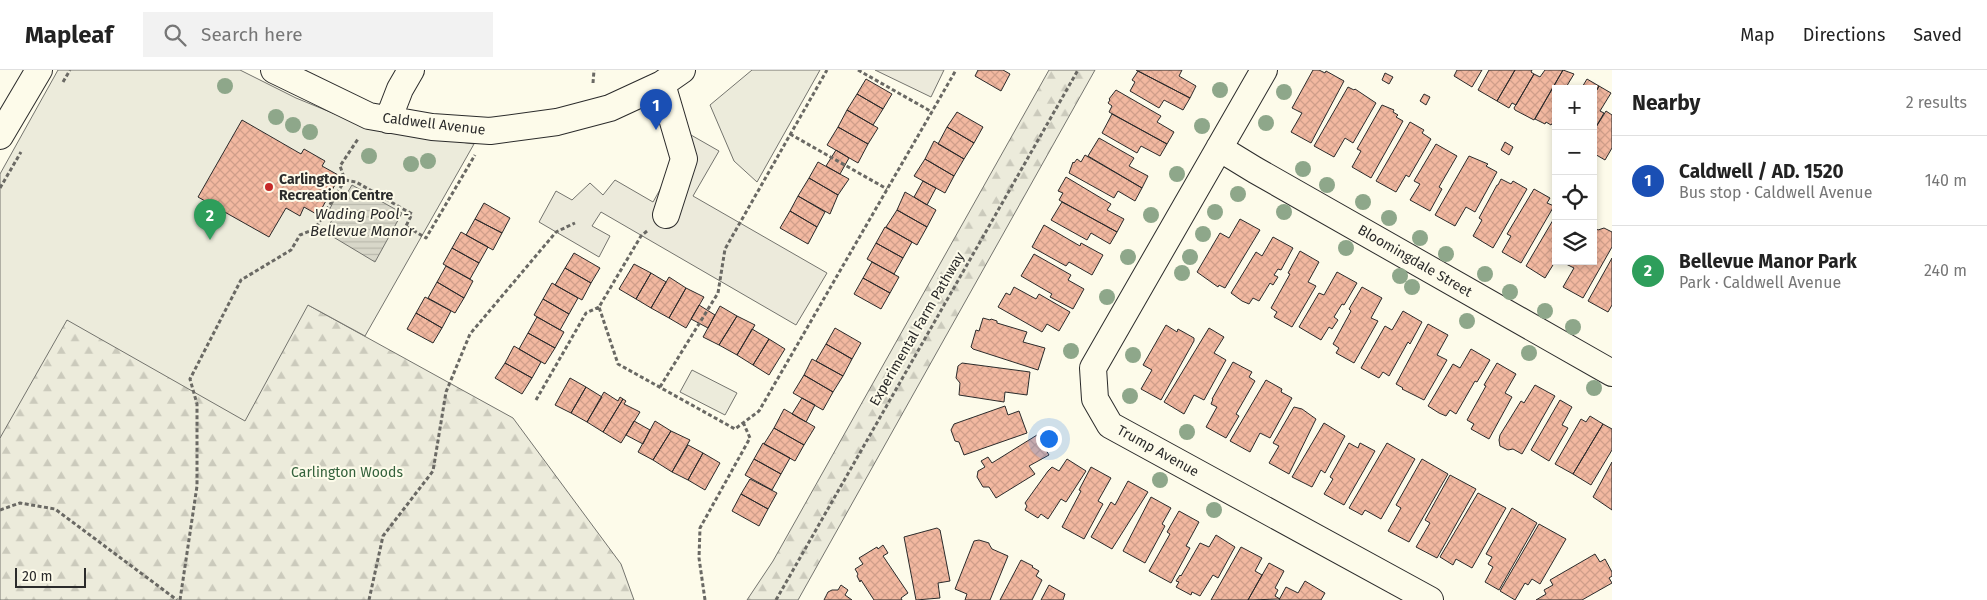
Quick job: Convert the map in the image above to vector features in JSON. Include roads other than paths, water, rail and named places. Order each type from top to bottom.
[{"type":"street","points":[[0,136],[39,70]]},
{"type":"street","name":"Caldwell Avenue","points":[[274,70],[378,118],[432,127],[490,131],[557,122],[610,108],[672,77]]},
{"type":"street","points":[[378,118],[400,90],[411,70]]},
{"type":"street","name":"Trump Avenue","points":[[1264,70],[1092,368],[1095,399],[1110,425],[1430,600]]},
{"type":"street","points":[[666,215],[684,159],[672,77]]},
{"type":"street","name":"Bloomingdale Street","points":[[1220,148],[1264,175],[1612,373]]},
{"type":"water","name":"Wading Pool - Bellevue Manor","points":[[352,185],[402,213],[375,262],[325,232],[332,220],[326,216],[336,197],[343,200]]},
{"type":"place","name":"Caldwell / AD. 1520","points":[[656,130]]},
{"type":"place","name":"Carlington Recreation Centre","points":[[269,187]]},
{"type":"place","name":"Bellevue Manor Park","points":[[210,240]]},
{"type":"park label","name":"Carlington Woods","points":[[347,472]]}]
